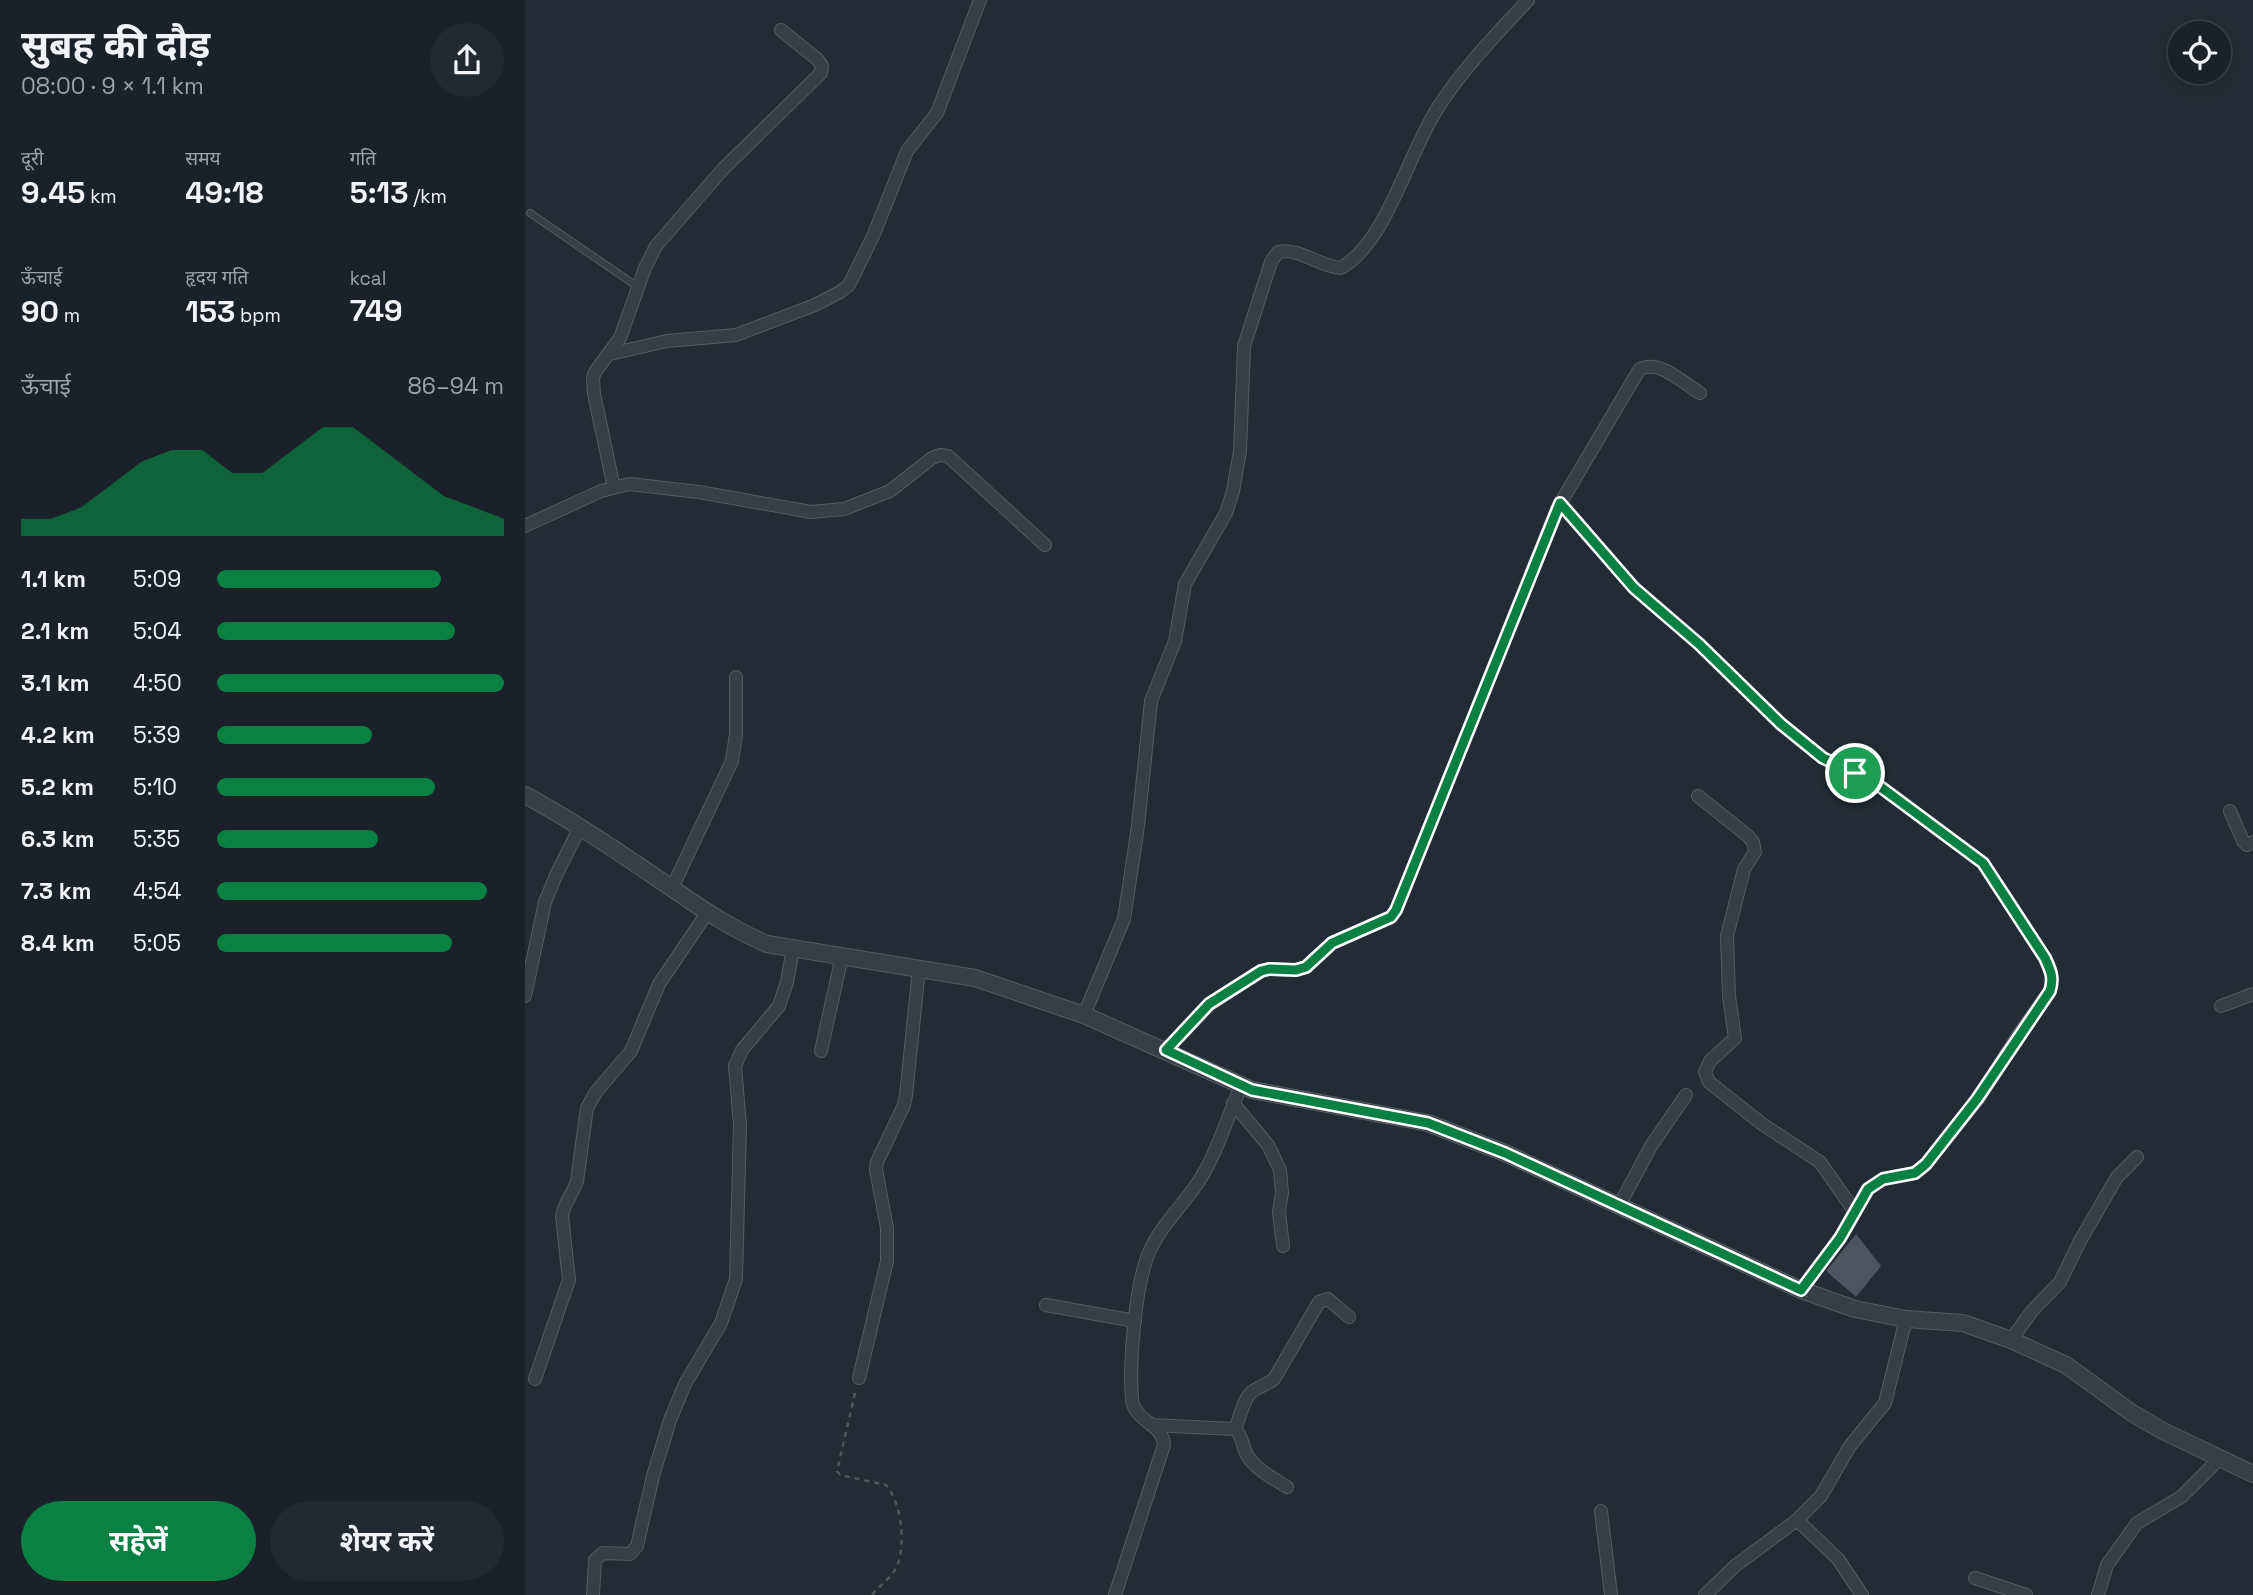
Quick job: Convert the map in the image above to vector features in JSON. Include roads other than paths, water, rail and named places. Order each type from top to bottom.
[{"type":"street","points":[[610,354],[667,341],[736,335],[815,305],[849,285],[874,234],[907,151],[933,119],[941,103],[980,0]]},
{"type":"street","points":[[1084,1015],[1124,919],[1138,826],[1151,701],[1175,640],[1185,584],[1226,513],[1233,491],[1240,451],[1244,346],[1271,262],[1278,251],[1288,250],[1331,268],[1341,268],[1364,250],[1391,202],[1419,139],[1439,105],[1483,48],[1528,0]]},
{"type":"street","points":[[614,488],[593,384],[595,372],[610,354],[627,324],[638,287],[656,246],[723,169],[821,73],[822,66],[818,60],[781,30]]},
{"type":"street","points":[[1166,1050],[1209,1004],[1261,971],[1296,970],[1306,967],[1332,943],[1391,917],[1560,503],[1639,370],[1646,366],[1658,367],[1700,394]]},
{"type":"street","points":[[525,526],[601,491],[639,483],[811,512],[844,509],[891,491],[932,458],[940,455],[948,456],[1045,545]]},
{"type":"street","points":[[1560,503],[1634,588],[1699,644],[1781,724],[1823,758],[1874,782],[1983,863],[2045,958],[2052,974],[2050,991],[1977,1099],[1926,1164],[1915,1173],[1875,1183],[1868,1189],[1840,1238],[1801,1290]]},
{"type":"street","points":[[672,888],[732,761],[736,734],[736,677]]},
{"type":"street","points":[[525,794],[707,913],[767,944],[975,978],[1084,1015],[1241,1086],[1418,1120],[1505,1153],[1801,1290],[1855,1309],[1906,1319],[1963,1324],[2011,1340],[2066,1365],[2146,1421],[2253,1474]]},
{"type":"street","points":[[1698,796],[1748,836],[1753,842],[1755,852],[1744,869],[1727,936],[1729,996],[1736,1035],[1732,1042],[1710,1061],[1706,1077],[1720,1093],[1820,1162],[1855,1212]]},
{"type":"street","points":[[2230,811],[2242,841],[2247,845],[2253,842]]},
{"type":"street","points":[[525,996],[551,885],[580,828]]},
{"type":"street","points":[[535,1379],[569,1280],[562,1216],[577,1181],[587,1108],[596,1092],[631,1051],[659,984],[707,913]]},
{"type":"street","points":[[593,1595],[595,1559],[603,1553],[630,1554],[637,1546],[653,1476],[670,1420],[685,1384],[721,1323],[731,1293],[737,1270],[740,1125],[735,1066],[742,1050],[779,1006],[787,982],[793,948]]},
{"type":"street","points":[[821,1051],[842,956]]},
{"type":"street","points":[[859,1378],[887,1261],[887,1228],[876,1170],[877,1162],[906,1096],[919,969]]},
{"type":"street","points":[[2221,1006],[2253,994]]},
{"type":"street","points":[[1115,1595],[1164,1444],[1160,1432],[1139,1417],[1132,1401],[1135,1321],[1145,1264],[1149,1252],[1204,1172],[1241,1086]]},
{"type":"street","points":[[1619,1206],[1651,1146],[1686,1094]]},
{"type":"street","points":[[1233,1103],[1268,1145],[1280,1170],[1282,1192],[1279,1212],[1283,1247]]},
{"type":"street","points":[[2011,1340],[2032,1311],[2060,1282],[2117,1177],[2137,1157]]},
{"type":"street","points":[[1235,1429],[1248,1397],[1274,1379],[1319,1302],[1328,1299],[1349,1317]]},
{"type":"street","points":[[1046,1305],[1135,1321]]},
{"type":"street","points":[[1706,1595],[1735,1566],[1797,1520],[1821,1496],[1850,1446],[1885,1403],[1906,1319]]},
{"type":"street","points":[[1151,1425],[1235,1429],[1241,1435],[1246,1454],[1252,1462],[1287,1487]]},
{"type":"street","points":[[2098,1595],[2107,1565],[2137,1523],[2181,1497],[2220,1458]]},
{"type":"street","points":[[1601,1511],[1611,1595]]},
{"type":"street","points":[[1797,1520],[1838,1559],[1862,1595]]},
{"type":"street","points":[[1975,1578],[2026,1595]]},
{"type":"lane","points":[[530,213],[638,287]]}]
